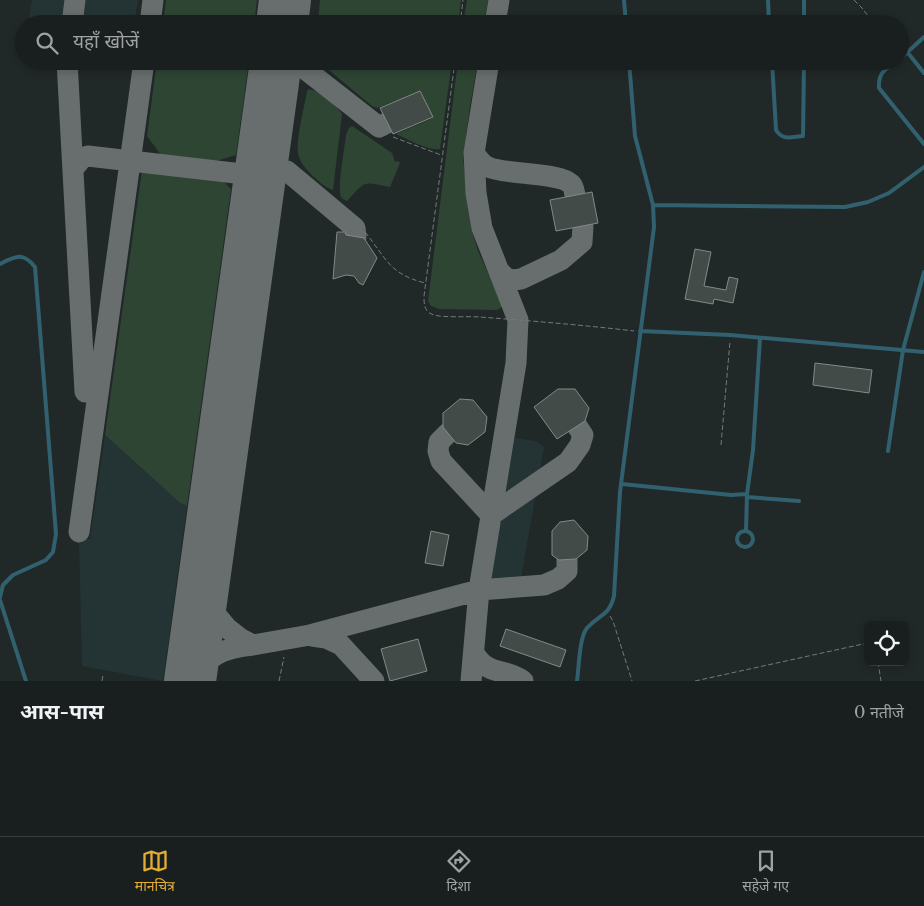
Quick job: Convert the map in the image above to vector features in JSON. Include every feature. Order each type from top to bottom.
[{"type":"lane","points":[[624,0],[625,15]]},
{"type":"lane","points":[[768,0],[769,15]]},
{"type":"lane","points":[[804,0],[804,15]]},
{"type":"lane","points":[[909,52],[924,37]]},
{"type":"lane","points":[[909,54],[924,73]]},
{"type":"lane","points":[[577,681],[583,638],[587,628],[611,607],[614,596],[622,484],[654,227],[653,205],[635,136],[630,70]]},
{"type":"lane","points":[[773,70],[776,130],[785,138],[803,136],[804,70]]},
{"type":"lane","points":[[886,70],[879,79],[879,88],[924,144]]},
{"type":"lane","points":[[653,205],[845,207],[868,202],[888,193],[924,167]]},
{"type":"lane","points":[[0,264],[14,257],[22,256],[29,259],[36,267],[56,534],[54,552],[46,560],[14,575],[3,585],[0,598],[26,681]]},
{"type":"lane","points":[[888,451],[903,350],[924,272]]},
{"type":"lane","points":[[640,331],[730,335],[924,352]]},
{"type":"lane","points":[[746,531],[747,496],[753,450],[760,338]]},
{"type":"lane","points":[[622,484],[798,501]]},
{"type":"lane","points":[[746,531],[752,534],[753,540],[750,545],[744,547],[738,543],[737,537],[741,532],[746,531]]},
{"type":"path","points":[[461,15],[463,0]]},
{"type":"path","points":[[854,0],[867,15]]},
{"type":"path","points":[[454,70],[426,284],[425,307],[428,312],[434,315],[471,316],[640,331]]},
{"type":"path","points":[[393,137],[442,155]]},
{"type":"path","points":[[365,232],[382,258],[397,272],[426,284]]},
{"type":"path","points":[[721,444],[730,335]]},
{"type":"path","points":[[607,611],[613,621],[632,681]]},
{"type":"path","points":[[695,681],[864,644]]},
{"type":"path","points":[[279,681],[284,657]]},
{"type":"path","points":[[879,666],[881,681]]},
{"type":"path","points":[[102,681],[103,675]]},
{"type":"shaded area","points":[[32,0],[138,0],[136,15],[30,15]]},
{"type":"shaded area","points":[[105,435],[179,502],[187,506],[163,681],[82,666],[79,539],[90,539]]},
{"type":"shaded area","points":[[515,438],[536,441],[544,447],[521,578],[489,582]]},
{"type":"green space","points":[[166,0],[257,0],[255,15],[164,15]]},
{"type":"green space","points":[[320,0],[461,0],[459,15],[319,15]]},
{"type":"green space","points":[[467,0],[488,0],[486,15],[464,15]]},
{"type":"green space","points":[[156,70],[248,70],[236,155],[216,161],[161,155],[147,136]]},
{"type":"green space","points":[[329,70],[451,70],[440,149],[424,146],[396,134],[433,118],[420,91],[377,108],[372,106]]},
{"type":"green space","points":[[457,70],[476,70],[463,159],[472,231],[478,251],[502,307],[497,310],[439,309],[431,306],[428,301]]},
{"type":"green space","points":[[309,89],[328,99],[342,114],[333,190],[315,178],[305,168],[299,157],[299,135],[307,91]]},
{"type":"green space","points":[[352,126],[392,153],[395,162],[398,161],[400,163],[390,187],[366,184],[358,189],[347,201],[341,197],[340,185],[346,135]]},
{"type":"green space","points":[[142,170],[224,182],[231,189],[187,506],[179,502],[105,435]]},
{"type":"building","points":[[420,91],[433,117],[393,134],[380,108]]},
{"type":"building","points":[[592,192],[598,223],[556,231],[550,200]]},
{"type":"building","points":[[337,232],[345,232],[346,235],[364,238],[377,258],[363,285],[354,276],[346,275],[333,279]]},
{"type":"building","points":[[695,249],[711,252],[704,286],[726,290],[729,277],[738,279],[733,303],[714,299],[713,304],[685,299]]},
{"type":"building","points":[[815,363],[872,370],[869,393],[813,385]]},
{"type":"building","points":[[558,389],[575,389],[589,408],[585,421],[557,439],[534,407]]},
{"type":"building","points":[[460,399],[473,400],[487,417],[485,432],[468,445],[456,443],[443,427],[443,413]]},
{"type":"building","points":[[574,520],[588,536],[587,550],[576,559],[559,560],[552,555],[552,531],[560,522]]},
{"type":"building","points":[[431,531],[449,535],[443,566],[425,563]]},
{"type":"building","points":[[506,629],[566,650],[560,667],[500,646]]},
{"type":"building","points":[[418,639],[427,671],[390,681],[381,649]]},
{"type":"taxiway","points":[[73,15],[75,0]]},
{"type":"taxiway","points":[[151,15],[153,0]]},
{"type":"taxiway","points":[[496,15],[499,0]]},
{"type":"taxiway","points":[[67,70],[85,392]]},
{"type":"taxiway","points":[[79,532],[143,70]]},
{"type":"taxiway","points":[[306,70],[379,127],[387,123]]},
{"type":"taxiway","points":[[471,681],[479,590],[516,363],[518,320],[482,228],[476,193],[474,153],[488,70]]},
{"type":"taxiway","points":[[474,153],[483,164],[496,170],[544,175],[565,180],[572,185],[575,195]]},
{"type":"taxiway","points":[[73,169],[82,158],[88,156],[260,176]]},
{"type":"taxiway","points":[[287,171],[355,228],[356,237]]},
{"type":"taxiway","points":[[500,272],[506,278],[513,280],[521,279],[561,260],[582,242],[583,226]]},
{"type":"taxiway","points":[[448,433],[439,442],[438,451],[441,461],[491,515],[568,462],[580,445],[583,435],[577,426]]},
{"type":"taxiway","points":[[202,594],[227,628],[241,639],[253,645],[310,635],[479,590],[544,585],[558,579],[567,571],[567,560]]},
{"type":"taxiway","points":[[312,636],[326,638],[341,645],[374,681]]},
{"type":"taxiway","points":[[190,679],[217,654],[233,648],[253,645]]},
{"type":"taxiway","points":[[474,653],[485,666],[523,681]]},
{"type":"runway","points":[[283,15],[285,0]]},
{"type":"runway","points":[[190,681],[275,70]]}]
